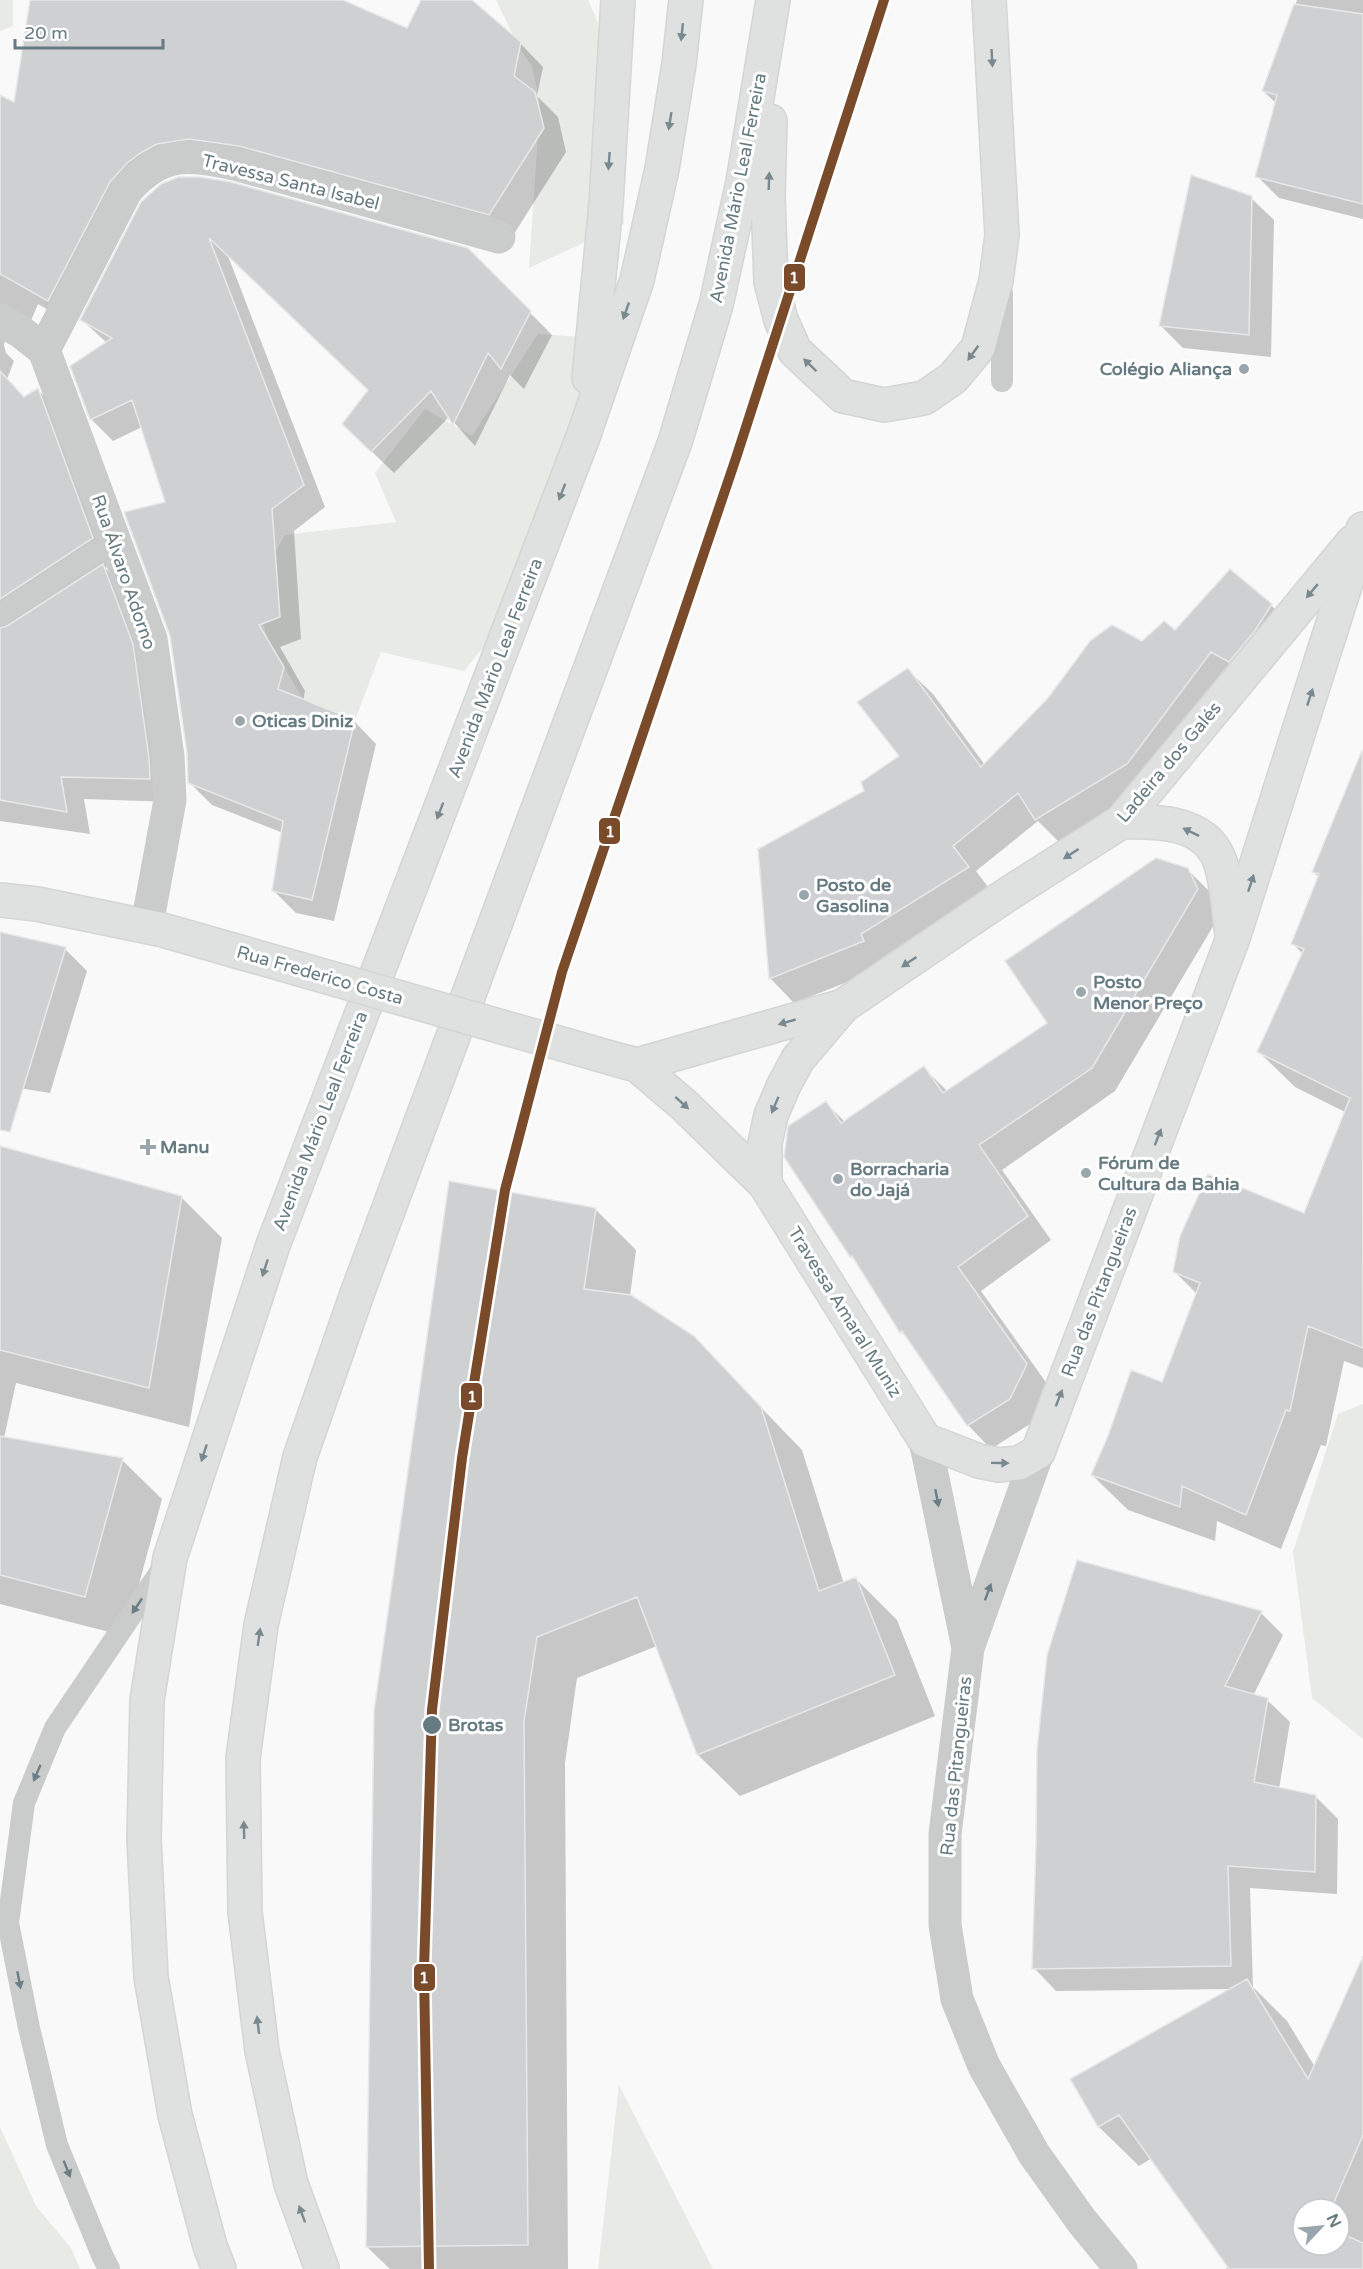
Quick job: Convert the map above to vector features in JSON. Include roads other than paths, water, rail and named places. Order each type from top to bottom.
[{"type":"main road","points":[[598,0],[616,60]]},
{"type":"main road","points":[[583,437],[606,204],[618,0]]},
{"type":"main road","name":"Avenida Mário Leal Ferreira","points":[[219,2269],[210,2246],[175,2115],[151,1977],[144,1839],[147,1700],[170,1558],[273,1245],[583,437],[637,279],[662,169],[679,64],[686,0]]},
{"type":"main road","points":[[773,0],[768,197],[771,282],[781,320],[795,351],[843,396],[884,405],[924,398],[953,378],[978,348],[996,281],[1002,235],[989,0]]},
{"type":"main road","name":"Avenida Mário Leal Ferreira","points":[[322,2269],[291,2184],[266,2073],[245,1912],[243,1758],[261,1625],[300,1457],[354,1302],[675,442],[716,305],[743,182],[773,0]]},
{"type":"main road","name":"Ladeira dos Galés","points":[[843,1006],[1008,894],[1120,822],[1363,530]]},
{"type":"main road","name":"Ladeira dos Galés","points":[[1233,938],[1363,530]]},
{"type":"main road","points":[[1120,822],[1174,825],[1191,830],[1214,849],[1221,862],[1233,938]]},
{"type":"main road","name":"Rua Frederico Costa","points":[[0,900],[37,904],[153,927],[628,1063],[684,1105],[765,1184]]},
{"type":"main road","name":"Rua das Pitangueiras","points":[[1038,1452],[1233,938]]},
{"type":"main road","points":[[628,1063],[843,1006]]},
{"type":"main road","points":[[765,1184],[765,1143],[771,1115],[784,1085],[798,1059],[843,1006]]},
{"type":"main road","name":"Travessa Amaral Muniz","points":[[765,1184],[925,1440]]},
{"type":"main road","points":[[925,1440],[979,1461],[999,1465],[1019,1462],[1038,1452]]},
{"type":"street","name":"Travessa Santa Isabel","points":[[44,350],[126,191],[139,175],[152,165],[165,160],[206,159],[235,164],[499,237]]},
{"type":"street","points":[[0,320],[21,332],[44,350]]},
{"type":"street","name":"Rua Álvaro Adorno","points":[[44,350],[151,639],[168,756],[170,800],[153,927]]},
{"type":"street","name":"Rua das Pitangueiras","points":[[925,1440],[968,1647]]},
{"type":"street","name":"Rua das Pitangueiras","points":[[1038,1452],[968,1647],[945,1834],[945,1925],[957,1999],[984,2066],[1034,2154],[1081,2220],[1121,2269]]},
{"type":"lane","points":[[1002,235],[1002,381]]},
{"type":"lane","points":[[0,615],[113,541]]},
{"type":"lane","points":[[109,2269],[57,2145],[29,2028],[8,1923],[24,1803],[56,1728],[170,1558]]},
{"type":"place","name":"Colégio Aliança","points":[[1244,369]]},
{"type":"place","name":"Oticas Diniz","points":[[240,721]]},
{"type":"place","name":"Posto de Gasolina","points":[[804,895]]},
{"type":"place","name":"Posto Menor Preço","points":[[1081,992]]},
{"type":"place","name":"Manu","points":[[148,1147]]},
{"type":"place","name":"Fórum de Cultura da Bahia","points":[[1086,1173]]},
{"type":"place","name":"Borracharia do Jajá","points":[[838,1179]]},
{"type":"place","name":"Brotas","points":[[432,1725]]}]
